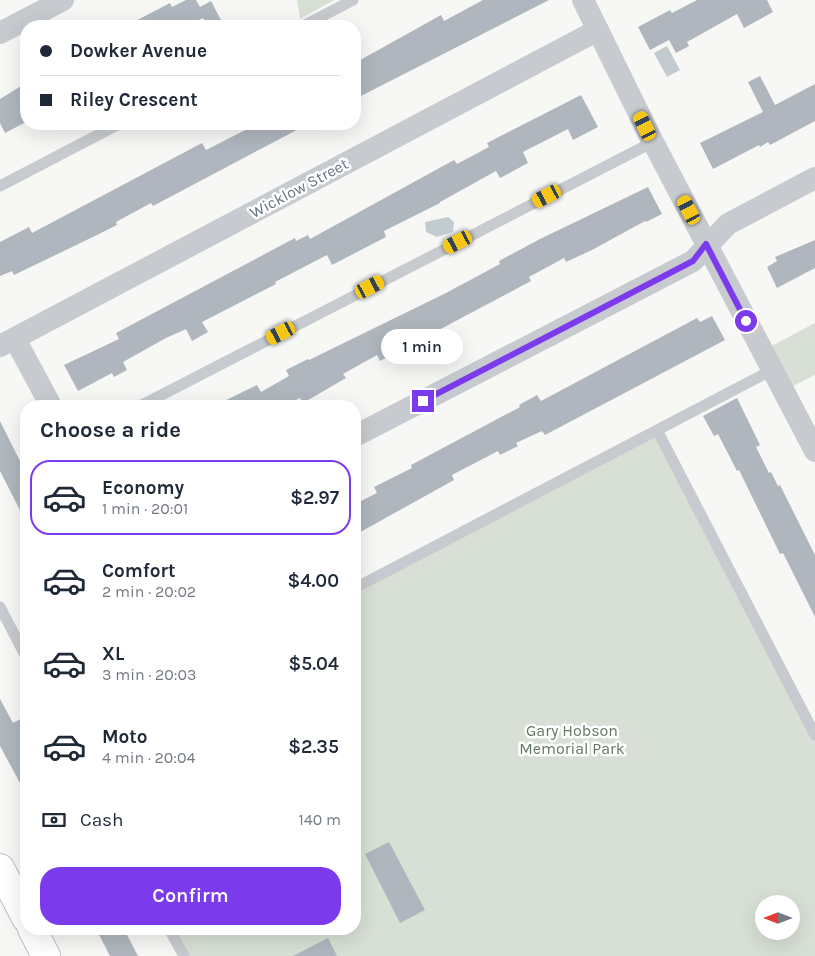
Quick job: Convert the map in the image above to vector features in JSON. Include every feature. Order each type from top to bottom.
[{"type":"street","points":[[25,20],[63,0]]},
{"type":"street","points":[[583,0],[653,142],[815,450]]},
{"type":"street","points":[[0,33],[20,23]]},
{"type":"street","name":"Wicklow Street","points":[[7,342],[598,30]]},
{"type":"street","points":[[361,433],[693,261],[706,244],[728,224],[815,178]]},
{"type":"street","points":[[7,342],[47,400]]},
{"type":"street","points":[[0,868],[20,906]]},
{"type":"street","points":[[35,935],[46,956]]},
{"type":"lane","points":[[315,20],[353,0]]},
{"type":"lane","points":[[0,186],[107,130]]},
{"type":"lane","points":[[152,400],[653,142]]},
{"type":"lane","points":[[361,585],[772,370]]},
{"type":"lane","points":[[657,430],[815,735]]},
{"type":"lane","points":[[0,607],[20,645]]},
{"type":"lane","points":[[172,935],[184,956]]},
{"type":"green space","points":[[297,0],[334,0],[300,19]]},
{"type":"green space","points":[[815,323],[815,375],[783,391],[762,351]]},
{"type":"green space","name":"Gary Hobson Memorial Park","points":[[657,430],[815,735],[815,956],[184,956],[172,935],[361,935],[361,585]]},
{"type":"shaded area","points":[[667,46],[680,70],[667,77],[654,53]]},
{"type":"shaded area","points":[[448,217],[454,222],[453,232],[437,237],[426,232],[425,222]]},
{"type":"building","points":[[186,0],[196,0],[200,7],[211,1],[221,20],[204,20],[203,18],[199,20],[137,20],[170,3],[172,7]]},
{"type":"building","points":[[483,0],[549,0],[361,96],[361,60],[441,15],[444,21]]},
{"type":"building","points":[[697,0],[767,0],[773,12],[744,28],[737,14],[687,42],[689,46],[676,53],[669,40],[650,50],[638,27],[670,10],[672,13]]},
{"type":"building","points":[[760,76],[775,105],[815,84],[815,121],[770,145],[768,142],[760,147],[759,145],[713,169],[700,143],[763,112],[748,82]]},
{"type":"building","points":[[20,87],[20,125],[5,133],[0,123],[0,99]]},
{"type":"building","points":[[581,95],[598,127],[573,140],[568,129],[523,152],[528,163],[500,178],[496,171],[440,203],[384,231],[386,237],[332,265],[327,255],[202,322],[208,332],[192,341],[186,329],[123,362],[127,370],[114,377],[112,373],[78,391],[64,365],[119,339],[116,333],[295,238],[296,241],[308,235],[310,239],[454,160],[457,164],[489,147],[487,143]]},
{"type":"building","points":[[245,130],[297,130],[153,206],[151,203],[116,222],[117,225],[97,235],[14,275],[12,271],[0,276],[0,242],[29,227],[32,233],[202,143],[206,150]]},
{"type":"building","points":[[648,187],[662,214],[566,262],[564,258],[529,277],[531,281],[380,361],[377,355],[343,374],[346,378],[308,400],[301,400],[300,398],[296,400],[226,400],[257,385],[261,392],[289,376],[286,370],[446,293],[500,264],[499,261]]},
{"type":"building","points":[[815,240],[815,268],[777,288],[767,267],[777,261],[775,257]]},
{"type":"building","points":[[712,316],[725,340],[545,435],[542,431],[516,443],[518,446],[500,455],[498,451],[452,475],[454,480],[361,532],[361,501],[377,493],[374,487],[412,468],[411,465],[520,407],[519,405],[537,395],[541,401],[697,318],[700,322]]},
{"type":"building","points":[[737,398],[760,445],[756,447],[769,473],[771,472],[778,486],[780,485],[815,555],[815,617],[783,553],[780,554],[739,470],[737,471],[718,434],[714,436],[703,416]]},
{"type":"building","points":[[0,421],[20,461],[20,510],[0,471]]},
{"type":"building","points":[[0,699],[13,723],[20,719],[20,783],[0,746]]},
{"type":"building","points":[[389,842],[425,910],[400,923],[365,854]]},
{"type":"building","points":[[99,935],[127,935],[138,956],[110,956]]},
{"type":"building","points":[[328,938],[337,956],[293,956]]},
{"type":"route","points":[[423,401],[693,261],[706,244],[746,321]]}]
